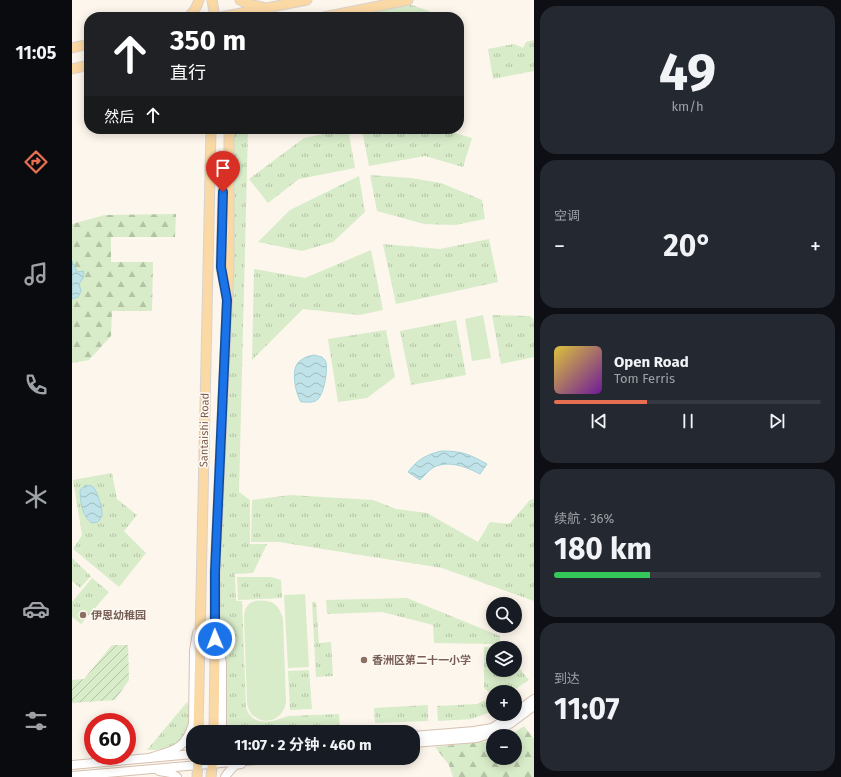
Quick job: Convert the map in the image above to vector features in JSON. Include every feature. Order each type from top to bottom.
[{"type":"main road","points":[[192,12],[198,5],[199,0]]},
{"type":"main road","points":[[212,0],[213,12]]},
{"type":"main road","points":[[218,0],[220,12]]},
{"type":"main road","points":[[240,0],[254,6],[269,8]]},
{"type":"main road","points":[[248,12],[307,0]]},
{"type":"main road","points":[[349,12],[408,0]]},
{"type":"main road","points":[[72,48],[84,45]]},
{"type":"main road","points":[[72,69],[84,66]]},
{"type":"main road","name":"Santaishi Road","points":[[198,725],[211,134]]},
{"type":"main road","points":[[217,134],[218,267],[227,300]]},
{"type":"main road","points":[[207,300],[218,267],[223,134]]},
{"type":"main road","name":"Santaishi Road","points":[[214,725],[215,572],[229,259],[229,134]]},
{"type":"main road","points":[[152,757],[176,750],[190,733],[193,724],[194,651],[201,611]]},
{"type":"main road","points":[[215,629],[222,663],[222,725]]},
{"type":"main road","points":[[522,707],[534,699]]},
{"type":"main road","points":[[420,742],[477,738],[496,732],[534,706]]},
{"type":"main road","points":[[420,736],[474,732],[492,728],[504,721]]},
{"type":"main road","points":[[72,765],[186,755]]},
{"type":"main road","points":[[72,776],[149,769],[186,764]]},
{"type":"main road","points":[[198,765],[198,777]]},
{"type":"main road","points":[[211,777],[212,765]]},
{"type":"main road","points":[[225,777],[235,765]]},
{"type":"main road","points":[[149,769],[171,773],[177,777]]},
{"type":"green space","points":[[409,4],[429,12],[367,12]]},
{"type":"green space","points":[[534,40],[534,71],[493,79],[488,49],[514,44],[523,48],[526,42]]},
{"type":"green space","points":[[234,134],[248,134],[239,492],[250,500],[250,544],[267,544],[253,573],[235,574],[236,601],[242,601],[246,708],[254,719],[265,722],[288,716],[339,714],[340,725],[223,725],[215,629],[231,148]]},
{"type":"green space","points":[[324,134],[349,134],[355,168],[299,179],[268,203],[249,179],[304,138]]},
{"type":"green space","points":[[363,134],[458,134],[472,138],[463,167],[425,156],[369,166]]},
{"type":"green space","points":[[370,175],[411,178],[441,183],[482,200],[485,219],[455,225],[424,224],[377,211]]},
{"type":"green space","points":[[359,176],[365,212],[333,242],[302,251],[258,242],[290,210]]},
{"type":"green space","points":[[176,214],[175,237],[111,237],[111,262],[153,262],[152,311],[112,311],[111,336],[89,360],[72,363],[72,224],[105,215]]},
{"type":"green space","points":[[489,239],[498,282],[396,304],[383,244],[440,249]]},
{"type":"green space","points":[[371,250],[383,310],[359,315],[303,309],[252,360],[254,269],[305,278]]},
{"type":"green space","points":[[483,315],[491,358],[472,361],[465,319]]},
{"type":"green space","points":[[492,315],[530,316],[534,320],[534,357],[501,364]]},
{"type":"green space","points":[[456,320],[466,375],[411,385],[400,331]]},
{"type":"green space","points":[[386,330],[395,377],[367,398],[338,402],[328,339]]},
{"type":"green space","points":[[112,473],[117,499],[137,515],[124,531],[146,553],[119,587],[73,549],[82,535],[73,480]]},
{"type":"green space","points":[[290,495],[373,500],[396,509],[427,513],[478,542],[490,522],[509,524],[530,500],[534,499],[534,601],[442,568],[279,542],[251,542],[252,500]]},
{"type":"green space","points":[[72,558],[91,576],[80,588],[72,581]]},
{"type":"green space","points":[[237,577],[271,577],[281,580],[282,598],[238,600]]},
{"type":"green space","points":[[92,578],[109,592],[81,624],[72,617],[72,602]]},
{"type":"green space","points":[[305,594],[309,667],[288,668],[284,595]]},
{"type":"green space","points":[[407,598],[486,630],[486,633],[493,633],[500,636],[500,641],[486,641],[486,644],[434,643],[433,625],[382,612],[327,614],[326,600]]},
{"type":"green space","points":[[255,601],[273,603],[279,609],[283,619],[286,703],[283,711],[278,716],[272,720],[266,721],[254,716],[249,711],[247,703],[244,615],[248,606]]},
{"type":"green space","points":[[312,602],[316,602],[319,643],[331,642],[333,676],[316,677]]},
{"type":"green space","points":[[112,645],[128,645],[129,680],[115,700],[72,703],[72,680],[84,679]]},
{"type":"green space","points":[[484,647],[486,647],[486,677],[522,677],[522,672],[529,680],[522,685],[486,685],[486,690],[484,688]]},
{"type":"green space","points":[[309,670],[312,709],[290,710],[288,671]]},
{"type":"green space","points":[[486,700],[486,714],[472,719],[438,721],[437,706],[477,704]]},
{"type":"green space","points":[[187,702],[191,712],[189,724],[186,725],[186,732],[180,741],[172,748],[163,750],[147,750]]},
{"type":"green space","points":[[428,705],[428,721],[375,723],[374,708]]},
{"type":"green space","points":[[524,726],[534,739],[534,777],[453,777],[449,765],[435,747],[486,742],[486,765],[522,765],[522,729],[520,729]]},
{"type":"water","points":[[72,261],[77,272],[84,271],[83,278],[79,284],[81,291],[78,297],[72,299]]},
{"type":"water","points":[[314,355],[322,357],[326,362],[326,376],[322,393],[315,401],[301,402],[295,384],[294,374],[296,366],[301,360]]},
{"type":"water","points":[[441,451],[465,454],[487,464],[480,474],[464,467],[452,464],[434,467],[420,480],[408,472],[423,458]]},
{"type":"water","points":[[86,485],[94,488],[99,500],[102,516],[98,522],[92,523],[86,517],[82,508],[80,490]]},
{"type":"place","name":"伊恩幼稚园","points":[[83,615]]},
{"type":"place","name":"香洲区第二十一小学","points":[[364,660]]},
{"type":"route","points":[[215,639],[214,598],[227,300],[221,267],[223,192]]}]
